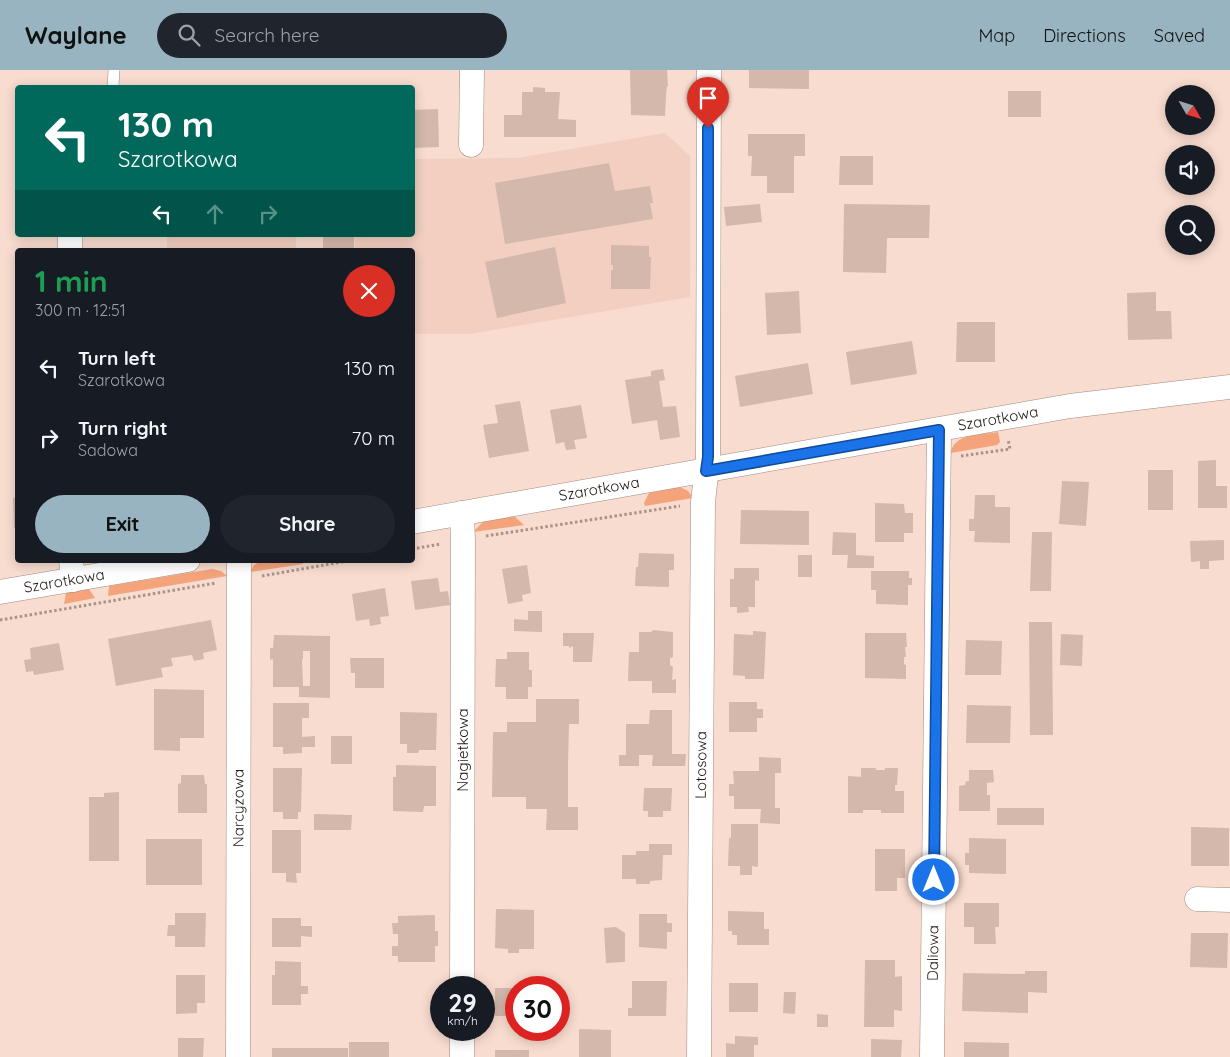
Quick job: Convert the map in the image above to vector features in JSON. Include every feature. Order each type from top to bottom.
[{"type":"street","points":[[471,145],[472,70]]},
{"type":"street","name":"Lotosowa","points":[[699,1057],[703,522],[708,457],[708,70]]},
{"type":"street","name":"Szarotkowa","points":[[415,521],[1070,406],[1230,387]]},
{"type":"street","name":"Daliowa","points":[[932,1057],[939,430]]},
{"type":"street","name":"Nagietkowa","points":[[462,513],[462,976]]},
{"type":"street","name":"Szarotkowa","points":[[0,592],[72,570],[153,563]]},
{"type":"street","name":"Narcyzowa","points":[[238,1057],[239,563]]},
{"type":"street","points":[[1197,899],[1230,900]]},
{"type":"street","points":[[462,1041],[462,1057]]},
{"type":"lane","points":[[113,85],[114,70]]},
{"type":"path","points":[[961,456],[1010,449],[1007,430]]},
{"type":"path","points":[[415,548],[688,504]]},
{"type":"path","points":[[256,577],[336,563]]},
{"type":"path","points":[[0,620],[216,583]]},
{"type":"shaded area","points":[[665,133],[690,156],[690,297],[470,334],[415,334],[415,248],[355,248],[355,237],[415,237],[415,159],[518,158]]},
{"type":"shaded area","points":[[167,237],[296,237],[296,248],[167,248]]},
{"type":"shaded area","points":[[998,432],[1000,442],[997,445],[951,453],[953,446],[963,438]]},
{"type":"shaded area","points":[[680,487],[688,491],[693,498],[645,506],[644,503],[649,493]]},
{"type":"shaded area","points":[[514,516],[524,525],[473,532],[483,522]]},
{"type":"shaded area","points":[[258,563],[303,564],[250,572]]},
{"type":"shaded area","points":[[212,569],[221,571],[227,576],[108,596],[109,586]]},
{"type":"shaded area","points":[[89,589],[95,598],[64,604],[66,593]]},
{"type":"building","points":[[630,70],[667,70],[668,86],[665,116],[631,115]]},
{"type":"building","points":[[749,70],[809,70],[809,89],[749,88]]},
{"type":"building","points":[[533,87],[545,88],[545,92],[560,92],[558,119],[576,120],[576,137],[504,137],[504,115],[522,115],[522,92],[533,92]]},
{"type":"building","points":[[1008,91],[1041,91],[1041,117],[1008,117]]},
{"type":"building","points":[[438,109],[439,147],[415,148],[415,110]]},
{"type":"building","points":[[748,134],[805,134],[805,156],[794,156],[794,193],[767,193],[767,176],[751,176],[752,156],[748,156]]},
{"type":"building","points":[[840,156],[873,156],[873,185],[839,185]]},
{"type":"building","points":[[609,163],[615,191],[650,186],[653,203],[650,203],[653,219],[505,244],[495,183]]},
{"type":"building","points":[[760,204],[762,222],[726,226],[724,207]]},
{"type":"building","points":[[844,204],[930,205],[929,238],[887,238],[886,273],[843,272]]},
{"type":"building","points":[[323,237],[354,237],[354,248],[323,248]]},
{"type":"building","points":[[611,245],[649,246],[649,257],[651,257],[650,289],[611,289],[611,270],[613,270],[613,265],[611,265]]},
{"type":"building","points":[[555,247],[566,303],[497,318],[485,262]]},
{"type":"building","points":[[799,291],[801,333],[767,335],[765,293]]},
{"type":"building","points":[[1156,292],[1156,311],[1171,311],[1172,339],[1128,340],[1127,293]]},
{"type":"building","points":[[957,322],[995,322],[995,362],[956,362]]},
{"type":"building","points":[[912,341],[917,374],[851,385],[846,352]]},
{"type":"building","points":[[808,363],[813,394],[740,407],[735,376]]},
{"type":"building","points":[[663,369],[665,380],[659,381],[663,407],[676,406],[680,437],[660,440],[657,420],[632,424],[625,380],[651,376],[651,371]]},
{"type":"building","points":[[520,401],[529,451],[489,458],[483,425],[498,423],[495,405]]},
{"type":"building","points":[[581,405],[587,438],[574,440],[576,449],[566,450],[564,442],[556,444],[550,410]]},
{"type":"building","points":[[1216,460],[1216,486],[1227,486],[1227,508],[1198,508],[1198,461]]},
{"type":"building","points":[[1148,470],[1173,470],[1173,510],[1148,510]]},
{"type":"building","points":[[1062,481],[1089,482],[1086,526],[1059,524]]},
{"type":"building","points":[[975,495],[995,495],[995,507],[1010,507],[1010,543],[974,542],[975,531],[969,531],[969,519],[974,519]]},
{"type":"building","points":[[13,498],[15,498],[15,528]]},
{"type":"building","points":[[875,503],[904,504],[905,513],[913,513],[913,533],[904,533],[904,542],[875,542]]},
{"type":"building","points":[[741,510],[809,511],[809,545],[740,544]]},
{"type":"building","points":[[833,532],[856,533],[856,555],[874,556],[874,568],[847,568],[848,555],[832,555]]},
{"type":"building","points":[[1032,532],[1052,532],[1051,591],[1030,591]]},
{"type":"building","points":[[1224,540],[1224,560],[1209,561],[1209,569],[1200,569],[1200,561],[1191,562],[1190,541]]},
{"type":"building","points":[[639,553],[674,554],[674,570],[669,570],[669,587],[635,586]]},
{"type":"building","points":[[798,555],[812,555],[812,577],[798,577]]},
{"type":"building","points":[[527,565],[531,593],[522,595],[523,601],[508,604],[502,569]]},
{"type":"building","points":[[734,568],[759,568],[759,581],[755,580],[755,607],[748,607],[749,612],[737,613],[737,607],[730,607],[730,579],[734,579]]},
{"type":"building","points":[[871,571],[909,571],[912,585],[908,585],[908,605],[876,604],[876,590],[871,590]]},
{"type":"building","points":[[438,578],[440,592],[448,591],[450,605],[415,610],[411,581]]},
{"type":"building","points":[[385,588],[389,616],[380,617],[381,624],[370,626],[369,619],[356,621],[352,594]]},
{"type":"building","points":[[528,611],[542,611],[542,632],[514,631],[514,619],[528,620]]},
{"type":"building","points":[[211,620],[217,650],[203,653],[204,659],[194,661],[192,655],[171,658],[173,666],[161,668],[163,677],[116,686],[108,639]]},
{"type":"building","points":[[1029,622],[1052,622],[1053,735],[1030,735]]},
{"type":"building","points":[[653,630],[673,632],[673,657],[670,658],[670,665],[673,667],[672,680],[676,679],[676,693],[652,693],[652,681],[628,681],[629,652],[639,652],[639,632],[651,632]]},
{"type":"building","points":[[753,631],[766,632],[764,679],[745,679],[745,676],[733,675],[734,634],[753,635]]},
{"type":"building","points":[[563,633],[594,633],[592,662],[573,662],[573,646],[569,648],[569,646],[563,646]]},
{"type":"building","points":[[865,633],[906,633],[907,647],[905,647],[906,657],[904,657],[904,664],[906,665],[906,679],[865,678]]},
{"type":"building","points":[[1061,634],[1083,635],[1082,666],[1060,665]]},
{"type":"building","points":[[274,635],[330,636],[330,698],[299,697],[299,687],[273,687],[273,659],[270,660],[270,648],[273,648]],"holes":[[[303,651],[310,651],[310,686],[303,686]]]},
{"type":"building","points":[[966,640],[1002,641],[1001,675],[965,675]]},
{"type":"building","points":[[59,643],[64,670],[34,675],[33,671],[26,672],[24,660],[31,659],[30,648]]},
{"type":"building","points":[[507,652],[529,652],[529,670],[532,670],[532,687],[528,687],[528,699],[506,699],[506,687],[495,687],[496,659],[507,659]]},
{"type":"building","points":[[350,658],[384,658],[384,688],[355,688],[355,673],[351,673]]},
{"type":"building","points":[[154,689],[204,690],[204,738],[180,738],[180,751],[154,750]]},
{"type":"building","points":[[536,699],[579,699],[579,724],[569,724],[568,765],[568,807],[578,807],[578,830],[546,830],[547,809],[526,809],[526,797],[492,797],[493,732],[507,732],[507,722],[536,722]]},
{"type":"building","points":[[729,702],[757,702],[757,709],[763,709],[763,718],[757,718],[757,732],[729,732]]},
{"type":"building","points":[[273,703],[309,703],[309,718],[302,718],[302,737],[315,736],[315,747],[302,747],[302,753],[283,754],[283,747],[273,747]]},
{"type":"building","points":[[967,705],[1011,706],[1010,743],[966,743]]},
{"type":"building","points":[[650,710],[672,710],[672,754],[686,754],[685,766],[652,766],[653,755],[639,755],[639,766],[619,766],[619,755],[626,755],[626,724],[649,724]]},
{"type":"building","points":[[400,712],[437,713],[436,750],[419,750],[418,753],[407,753],[407,744],[400,744]]},
{"type":"building","points":[[331,736],[352,736],[352,764],[331,764]]},
{"type":"building","points":[[759,757],[781,758],[781,773],[775,773],[775,808],[780,808],[780,824],[760,823],[761,809],[734,809],[734,796],[729,796],[729,784],[734,784],[733,771],[759,771]]},
{"type":"building","points":[[396,765],[436,766],[436,806],[424,806],[423,812],[393,811],[393,777],[396,777]]},
{"type":"building","points":[[273,768],[302,768],[301,812],[298,812],[298,819],[283,819],[283,812],[273,812]]},
{"type":"building","points":[[861,768],[885,770],[885,768],[898,768],[895,791],[904,791],[904,813],[881,813],[881,810],[863,810],[863,813],[848,813],[848,776],[861,777]]},
{"type":"building","points":[[969,770],[993,770],[994,782],[987,783],[987,795],[990,795],[990,811],[959,811],[959,786],[965,785],[966,781],[969,781]]},
{"type":"building","points":[[181,775],[204,775],[205,784],[207,784],[207,813],[178,813],[178,784],[181,783]]},
{"type":"building","points":[[644,788],[672,788],[671,811],[663,811],[663,817],[648,817],[648,811],[643,811]]},
{"type":"building","points":[[119,792],[119,861],[89,861],[89,797],[104,797],[104,793]]},
{"type":"building","points":[[997,808],[1044,808],[1044,825],[997,825]]},
{"type":"building","points":[[314,814],[352,815],[351,830],[314,830]]},
{"type":"building","points":[[731,824],[758,824],[758,867],[752,866],[752,875],[740,875],[740,866],[728,866]]},
{"type":"building","points":[[1191,827],[1229,828],[1229,866],[1191,866]]},
{"type":"building","points":[[272,830],[301,830],[301,873],[296,873],[297,883],[286,882],[286,873],[272,873]]},
{"type":"building","points":[[969,838],[1006,839],[1006,874],[969,873],[969,865],[965,865],[965,853],[969,853]]},
{"type":"building","points":[[146,839],[202,839],[202,885],[146,885]]},
{"type":"building","points":[[649,844],[672,844],[672,855],[663,855],[662,880],[650,881],[650,884],[636,884],[636,879],[622,879],[622,855],[636,855],[636,851],[649,851]]},
{"type":"building","points":[[875,849],[905,849],[905,878],[897,878],[897,891],[875,891]]},
{"type":"building","points":[[964,903],[999,903],[999,927],[995,927],[996,944],[974,944],[974,927],[964,927]]},
{"type":"building","points":[[496,909],[534,910],[534,949],[519,949],[519,953],[508,953],[508,949],[495,948]]},
{"type":"building","points":[[728,911],[764,912],[764,929],[769,929],[769,945],[737,945],[737,935],[732,935],[732,931],[728,931]]},
{"type":"building","points":[[175,913],[206,913],[205,947],[175,947],[175,936],[167,936],[168,925],[175,925]]},
{"type":"building","points":[[639,914],[667,914],[667,923],[672,923],[672,932],[667,932],[667,949],[639,947]]},
{"type":"building","points":[[435,915],[435,931],[438,931],[438,946],[435,946],[435,962],[398,962],[398,956],[392,956],[392,946],[398,946],[398,934],[393,934],[392,923],[398,923],[398,916]]},
{"type":"building","points":[[272,918],[301,918],[301,926],[312,926],[312,937],[301,936],[301,947],[272,947]]},
{"type":"building","points":[[616,927],[625,933],[625,962],[606,963],[604,928]]},
{"type":"building","points":[[1191,933],[1228,933],[1227,968],[1190,967]]},
{"type":"building","points":[[865,960],[895,960],[895,977],[902,976],[902,1011],[894,1010],[894,1027],[864,1027]]},
{"type":"building","points":[[275,961],[301,962],[301,986],[308,986],[308,994],[301,994],[301,1005],[272,1005],[272,975],[275,975]]},
{"type":"building","points":[[1025,971],[1047,971],[1047,993],[1028,992],[1028,1013],[962,1011],[963,973],[1025,974]]},
{"type":"building","points":[[176,975],[205,975],[205,1003],[197,1003],[197,1013],[176,1014]]},
{"type":"building","points":[[632,981],[667,981],[666,1016],[628,1016],[628,1008],[632,1008]]},
{"type":"building","points":[[729,983],[758,983],[758,1012],[729,1012]]},
{"type":"building","points":[[495,988],[505,988],[505,1016],[495,1016]]},
{"type":"building","points":[[784,992],[796,992],[795,1014],[783,1013]]},
{"type":"building","points":[[817,1014],[828,1015],[828,1027],[817,1027]]},
{"type":"building","points":[[579,1029],[611,1030],[611,1057],[579,1057]]},
{"type":"building","points":[[735,1036],[758,1037],[758,1045],[754,1045],[754,1057],[726,1057],[726,1043],[735,1044]]},
{"type":"building","points":[[178,1038],[204,1038],[203,1057],[178,1057]]},
{"type":"building","points":[[871,1039],[902,1040],[901,1057],[871,1057]]},
{"type":"building","points":[[349,1042],[389,1042],[389,1057],[349,1057]]},
{"type":"building","points":[[964,1042],[1009,1043],[1009,1057],[964,1057]]},
{"type":"building","points":[[272,1048],[348,1048],[348,1057],[272,1057]]},
{"type":"building","points":[[495,1050],[529,1050],[529,1057],[495,1057]]},
{"type":"route","points":[[708,128],[708,457],[706,471],[939,430],[934,880]]}]
